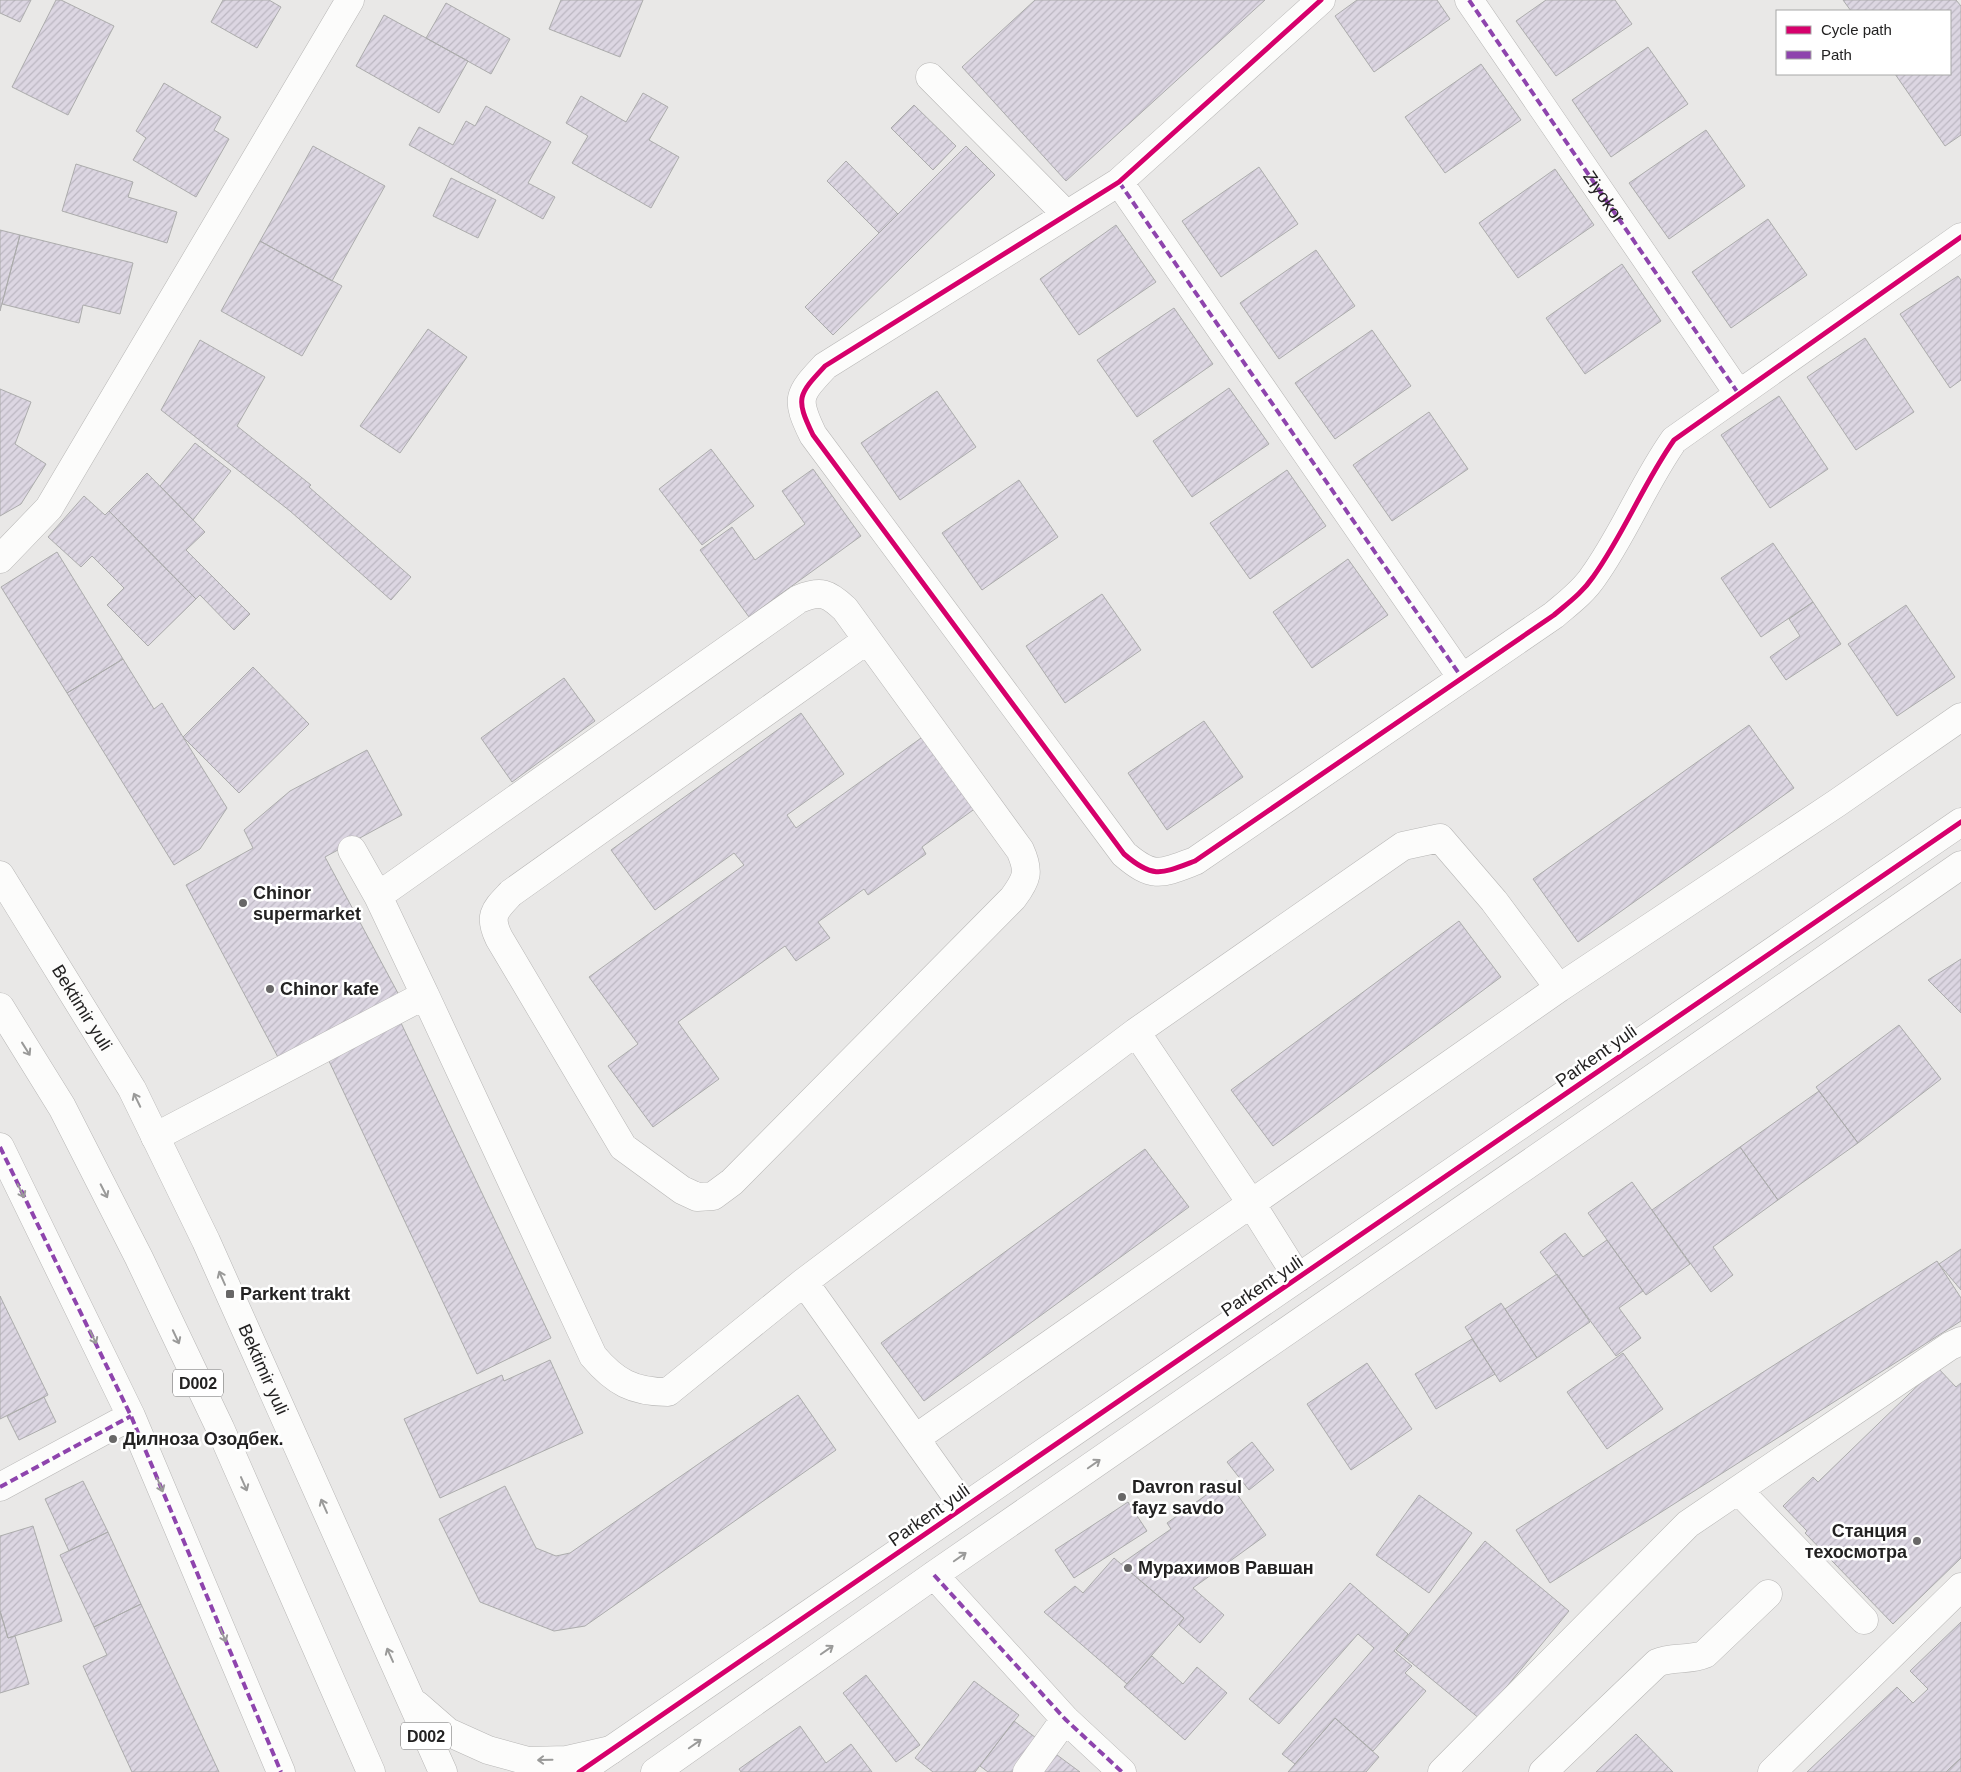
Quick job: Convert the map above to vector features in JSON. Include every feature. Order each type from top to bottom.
[{"type":"main road","points":[[0,559],[49,508],[350,0]]},
{"type":"main road","points":[[1321,0],[1119,182],[825,366],[804,389],[801,412],[813,435],[1124,854],[1141,869],[1166,872],[1194,860],[1462,678],[1574,599],[1593,578],[1648,480],[1674,440],[1961,237]]},
{"type":"main road","name":"Ziyokor","points":[[1469,0],[1738,393]]},
{"type":"main road","points":[[930,77],[1066,214]]},
{"type":"main road","points":[[1119,182],[1462,678]]},
{"type":"main road","points":[[378,896],[799,600],[814,593],[831,596],[845,609],[1020,850],[1027,865],[1025,882],[1013,898],[732,1182],[713,1196],[697,1197],[682,1190],[624,1147],[499,938],[492,924],[495,909],[511,893],[867,640]]},
{"type":"main road","points":[[916,1438],[1559,988],[1837,804],[1961,717]]},
{"type":"main road","name":"Parkent yuli","points":[[579,1772],[1961,822]]},
{"type":"main road","points":[[352,850],[378,896],[426,995],[593,1356],[606,1372],[627,1385],[646,1392],[668,1392],[804,1282],[1136,1032],[1403,846],[1440,838],[1494,901],[1559,988]]},
{"type":"main road","points":[[655,1772],[934,1575],[1961,865]]},
{"type":"main road","name":"Bektimir yuli","points":[[0,875],[132,1090],[226,1285],[443,1772]]},
{"type":"main road","points":[[155,1137],[426,995]]},
{"type":"main road","name":"D002","points":[[0,1007],[62,1107],[139,1258],[220,1428],[371,1772]]},
{"type":"main road","points":[[1136,1032],[1251,1202],[1298,1278]]},
{"type":"main road","points":[[0,1147],[131,1416],[281,1772]]},
{"type":"main road","points":[[804,1282],[964,1507]]},
{"type":"main road","points":[[1442,1772],[1688,1524],[1950,1346],[1961,1341]]},
{"type":"main road","points":[[0,1488],[131,1416]]},
{"type":"main road","points":[[1738,1490],[1864,1620]]},
{"type":"main road","points":[[934,1575],[1065,1719],[1122,1772]]},
{"type":"main road","points":[[1772,1772],[1961,1587]]},
{"type":"main road","points":[[1543,1772],[1657,1663],[1664,1660],[1696,1658],[1706,1654],[1768,1594]]},
{"type":"main road","points":[[410,1700],[448,1732],[488,1750],[528,1761],[567,1760],[611,1750]]},
{"type":"main road","points":[[1027,1772],[1065,1719]]},
{"type":"building","points":[[0,0],[31,0],[20,22],[0,13]]},
{"type":"building","points":[[56,0],[61,0],[114,26],[68,115],[12,87]]},
{"type":"building","points":[[223,0],[269,0],[281,7],[257,48],[211,22]]},
{"type":"building","points":[[561,0],[643,0],[620,57],[549,29]]},
{"type":"building","points":[[1035,0],[1265,0],[1066,181],[962,67]]},
{"type":"building","points":[[1357,0],[1437,0],[1450,19],[1374,72],[1335,16]]},
{"type":"building","points":[[1546,0],[1615,0],[1632,24],[1556,76],[1516,21]]},
{"type":"building","points":[[1843,0],[1956,0],[1961,6],[1961,135],[1945,146],[1896,75],[1951,75],[1951,10],[1850,10]]},
{"type":"building","points":[[446,3],[510,39],[491,74],[426,38]]},
{"type":"building","points":[[384,15],[468,61],[439,113],[356,66]]},
{"type":"building","points":[[1648,47],[1688,104],[1611,157],[1572,100]]},
{"type":"building","points":[[1481,64],[1521,120],[1445,173],[1405,117]]},
{"type":"building","points":[[164,83],[221,117],[214,130],[229,139],[196,197],[133,160],[146,138],[136,131]]},
{"type":"building","points":[[643,93],[668,107],[649,140],[679,157],[651,208],[572,163],[588,136],[566,123],[581,96],[626,122]]},
{"type":"building","points":[[914,105],[956,146],[933,170],[891,128]]},
{"type":"building","points":[[486,106],[551,142],[528,183],[555,197],[543,219],[409,145],[419,127],[453,145],[466,121],[475,126]]},
{"type":"building","points":[[1706,130],[1745,186],[1669,239],[1629,183]]},
{"type":"building","points":[[313,146],[385,186],[332,281],[260,241]]},
{"type":"building","points":[[966,146],[995,175],[833,335],[805,307]]},
{"type":"building","points":[[846,161],[898,214],[879,233],[827,181]]},
{"type":"building","points":[[76,164],[133,182],[128,197],[177,212],[167,243],[62,211]]},
{"type":"building","points":[[1259,167],[1298,224],[1221,277],[1182,221]]},
{"type":"building","points":[[1555,169],[1594,225],[1518,278],[1479,223]]},
{"type":"building","points":[[451,178],[496,200],[478,238],[433,216]]},
{"type":"building","points":[[1768,219],[1807,275],[1731,328],[1692,272]]},
{"type":"building","points":[[1116,225],[1156,282],[1079,335],[1040,279]]},
{"type":"building","points":[[0,230],[20,235],[0,311]]},
{"type":"building","points":[[20,235],[133,263],[120,314],[83,305],[79,323],[2,304]]},
{"type":"building","points":[[260,241],[342,286],[302,356],[221,311]]},
{"type":"building","points":[[1316,250],[1355,306],[1279,359],[1240,303]]},
{"type":"building","points":[[1622,264],[1661,321],[1585,374],[1546,318]]},
{"type":"building","points":[[1958,276],[1961,280],[1961,380],[1950,388],[1900,314]]},
{"type":"building","points":[[1174,308],[1213,364],[1137,417],[1097,360]]},
{"type":"building","points":[[428,329],[467,357],[400,453],[360,426]]},
{"type":"building","points":[[1372,330],[1411,386],[1335,439],[1295,383]]},
{"type":"building","points":[[1865,338],[1914,412],[1856,450],[1807,377]]},
{"type":"building","points":[[200,340],[265,377],[237,426],[311,485],[309,487],[411,577],[391,600],[290,511],[161,410]]},
{"type":"building","points":[[1229,388],[1269,444],[1192,497],[1153,441]]},
{"type":"building","points":[[0,389],[31,402],[15,444],[46,464],[21,504],[0,516]]},
{"type":"building","points":[[937,391],[976,447],[900,500],[861,443]]},
{"type":"building","points":[[1779,396],[1828,469],[1770,508],[1721,435]]},
{"type":"building","points":[[1429,412],[1468,469],[1392,521],[1353,465]]},
{"type":"building","points":[[195,443],[231,471],[193,520],[160,486]]},
{"type":"building","points":[[711,449],[754,506],[702,545],[659,489]]},
{"type":"building","points":[[813,469],[861,536],[749,617],[700,550],[732,527],[755,560],[805,524],[782,491]]},
{"type":"building","points":[[1287,470],[1326,526],[1250,579],[1210,523]]},
{"type":"building","points":[[147,473],[205,532],[186,550],[250,614],[234,630],[200,595],[196,599],[109,511]]},
{"type":"building","points":[[1019,480],[1058,537],[982,590],[942,533]]},
{"type":"building","points":[[84,496],[105,515],[109,511],[196,599],[148,646],[107,605],[124,588],[92,556],[81,567],[48,537]]},
{"type":"building","points":[[1773,543],[1813,602],[1761,637],[1721,578]]},
{"type":"building","points":[[57,552],[123,659],[67,693],[1,587]]},
{"type":"building","points":[[1348,559],[1388,615],[1312,668],[1273,612]]},
{"type":"building","points":[[1102,594],[1141,650],[1065,703],[1026,646]]},
{"type":"building","points":[[1813,602],[1841,644],[1786,680],[1770,657],[1800,636],[1789,619]]},
{"type":"building","points":[[1906,605],[1955,677],[1897,716],[1848,644]]},
{"type":"building","points":[[123,659],[154,709],[162,703],[227,808],[200,849],[174,865],[67,693]]},
{"type":"building","points":[[253,667],[309,724],[239,793],[183,737]]},
{"type":"building","points":[[564,678],[595,721],[512,782],[481,738]]},
{"type":"building","points":[[801,713],[844,774],[787,815],[796,828],[928,733],[980,805],[922,847],[926,854],[868,895],[864,889],[818,922],[830,938],[796,961],[785,946],[678,1022],[719,1079],[653,1127],[608,1066],[638,1044],[589,977],[744,865],[734,853],[655,910],[611,850]]},
{"type":"building","points":[[1204,721],[1243,777],[1167,830],[1128,773]]},
{"type":"building","points":[[1749,725],[1794,788],[1578,942],[1533,879]]},
{"type":"building","points":[[367,750],[402,815],[325,857],[400,997],[280,1061],[186,885],[253,848],[244,830],[290,791]]},
{"type":"building","points":[[1459,921],[1501,977],[1273,1146],[1231,1090]]},
{"type":"building","points":[[1961,959],[1961,1013],[1928,980]]},
{"type":"building","points":[[401,1023],[551,1338],[477,1374],[328,1059]]},
{"type":"building","points":[[1899,1025],[1941,1079],[1858,1143],[1816,1087]]},
{"type":"building","points":[[1819,1091],[1858,1143],[1778,1200],[1740,1147]]},
{"type":"building","points":[[1740,1147],[1778,1200],[1713,1247],[1733,1275],[1711,1292],[1652,1210]]},
{"type":"building","points":[[1145,1149],[1189,1207],[924,1401],[881,1343]]},
{"type":"building","points":[[1632,1182],[1690,1264],[1646,1295],[1588,1213]]},
{"type":"building","points":[[1565,1233],[1583,1257],[1607,1240],[1643,1291],[1619,1308],[1641,1338],[1616,1356],[1540,1252]]},
{"type":"building","points":[[1961,1249],[1961,1290],[1939,1264]]},
{"type":"building","points":[[1937,1261],[1961,1298],[1961,1321],[1550,1583],[1516,1530]]},
{"type":"building","points":[[1557,1274],[1590,1322],[1537,1358],[1505,1309]]},
{"type":"building","points":[[0,1296],[48,1395],[0,1419]]},
{"type":"building","points":[[1501,1303],[1537,1358],[1500,1382],[1465,1327]]},
{"type":"building","points":[[1472,1339],[1495,1374],[1436,1409],[1415,1374]]},
{"type":"building","points":[[1623,1353],[1663,1409],[1607,1449],[1567,1392]]},
{"type":"building","points":[[550,1360],[583,1433],[440,1498],[404,1419],[502,1375],[504,1381]]},
{"type":"building","points":[[1367,1363],[1412,1429],[1351,1470],[1307,1404]]},
{"type":"building","points":[[1937,1367],[1956,1387],[1961,1383],[1961,1558],[1893,1624],[1805,1533],[1807,1531],[1783,1506],[1813,1477],[1818,1482]]},
{"type":"building","points":[[798,1395],[836,1450],[585,1626],[554,1631],[480,1602],[439,1519],[505,1486],[536,1548],[556,1556],[570,1553]]},
{"type":"building","points":[[44,1397],[56,1422],[19,1440],[7,1416]]},
{"type":"building","points":[[1252,1442],[1274,1470],[1249,1490],[1227,1462]]},
{"type":"building","points":[[1227,1480],[1266,1535],[1193,1588],[1224,1615],[1200,1643],[1179,1625],[1184,1618],[1121,1564],[1171,1529],[1167,1523]]},
{"type":"building","points":[[83,1481],[108,1532],[69,1551],[45,1499]]},
{"type":"building","points":[[1419,1495],[1472,1533],[1429,1593],[1376,1555]]},
{"type":"building","points":[[1128,1502],[1147,1531],[1074,1578],[1055,1550]]},
{"type":"building","points":[[33,1526],[62,1621],[8,1638],[0,1611],[0,1536]]},
{"type":"building","points":[[108,1532],[141,1604],[94,1627],[60,1555]]},
{"type":"building","points":[[1485,1541],[1569,1611],[1480,1719],[1396,1650]]},
{"type":"building","points":[[1114,1558],[1184,1618],[1127,1684],[1044,1612],[1075,1586],[1083,1593]]},
{"type":"building","points":[[1350,1583],[1408,1634],[1394,1651],[1412,1666],[1405,1673],[1426,1691],[1373,1751],[1335,1718],[1295,1764],[1282,1754],[1374,1648],[1358,1634],[1279,1724],[1249,1699]]},
{"type":"building","points":[[141,1604],[219,1772],[132,1772],[83,1666],[107,1655],[94,1627]]},
{"type":"building","points":[[0,1611],[8,1638],[15,1636],[29,1684],[0,1693]]},
{"type":"building","points":[[1961,1622],[1961,1758],[1946,1772],[1807,1772],[1897,1687],[1913,1703],[1928,1689],[1910,1671]]},
{"type":"building","points":[[1152,1656],[1183,1684],[1197,1667],[1227,1693],[1185,1740],[1124,1687]]},
{"type":"building","points":[[866,1675],[920,1745],[896,1762],[843,1693]]},
{"type":"building","points":[[974,1681],[1019,1715],[975,1772],[933,1772],[915,1758]]},
{"type":"building","points":[[1335,1718],[1379,1757],[1366,1772],[1288,1772]]},
{"type":"building","points":[[1014,1721],[1040,1741],[1016,1772],[988,1772],[980,1766]]},
{"type":"building","points":[[800,1726],[826,1763],[851,1744],[872,1772],[741,1772],[739,1769]]},
{"type":"building","points":[[1636,1734],[1673,1772],[1596,1772]]},
{"type":"building","points":[[1049,1749],[1080,1772],[1039,1772]]},
{"type":"building","points":[[1961,1758],[1961,1772],[1946,1772]]},
{"type":"marked path","points":[[1469,0],[1738,393]]},
{"type":"marked path","points":[[1119,182],[1462,678]]},
{"type":"marked path","points":[[0,1147],[131,1416],[281,1772]]},
{"type":"marked path","points":[[0,1487],[131,1416]]},
{"type":"marked path","points":[[934,1575],[1065,1719],[1122,1772]]},
{"type":"cycle path","points":[[1321,0],[1119,182],[825,366],[809,384],[802,398],[803,413],[813,435],[1124,854],[1150,871],[1165,871],[1195,861],[1554,615],[1580,592],[1604,561],[1674,440],[1961,237]]},
{"type":"cycle path","points":[[579,1772],[1961,822]]},
{"type":"place","name":"Chinor supermarket","points":[[243,903]]},
{"type":"place","name":"Chinor kafe","points":[[270,989]]},
{"type":"place","name":"Parkent trakt","points":[[230,1294]]},
{"type":"place","name":"Дилноза Озодбек.","points":[[113,1439]]},
{"type":"place","name":"Davron rasul fayz savdo","points":[[1122,1497]]},
{"type":"place","name":"Станция техосмотра","points":[[1917,1541]]},
{"type":"place","name":"Мурахимов Равшан","points":[[1128,1568]]}]
